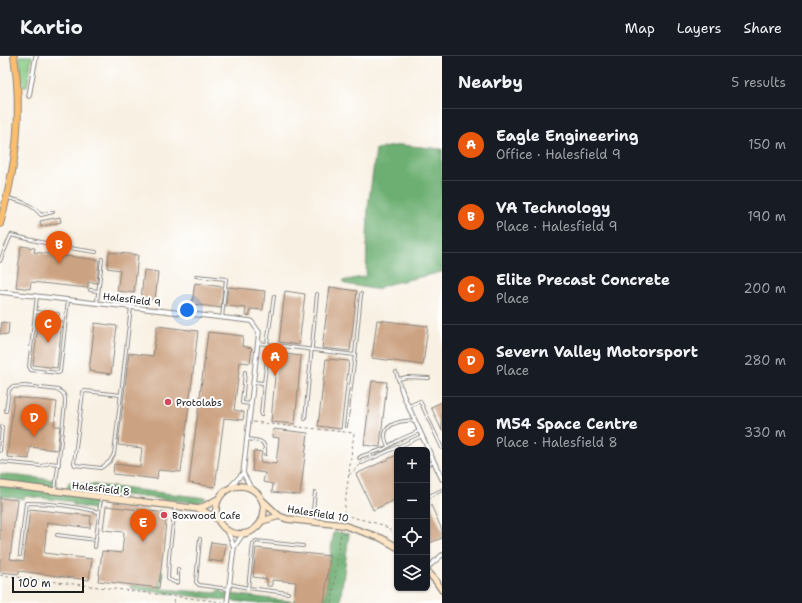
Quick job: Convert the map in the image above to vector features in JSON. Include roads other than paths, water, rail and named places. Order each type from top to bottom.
[{"type":"main road","points":[[0,224],[7,198],[16,151],[19,118],[17,78],[14,56]]},
{"type":"street","points":[[29,96],[36,56]]},
{"type":"street","name":"Halesfield 9","points":[[0,292],[251,321],[259,332],[243,473]]},
{"type":"street","points":[[401,388],[426,447]]},
{"type":"street","points":[[430,458],[434,462],[442,477]]},
{"type":"street","points":[[199,509],[218,499],[243,473],[251,488]]},
{"type":"street","name":"Halesfield 8","points":[[0,484],[199,509],[217,518]]},
{"type":"street","points":[[218,499],[216,507],[217,518],[223,528],[228,532],[238,535],[243,534],[252,531],[262,521],[264,515],[263,501],[259,494],[251,488],[231,486]]},
{"type":"street","name":"Halesfield 10","points":[[263,501],[279,516],[287,519],[343,525],[381,538],[394,545]]},
{"type":"street","name":"Halesfield 10","points":[[262,521],[279,516]]},
{"type":"street","points":[[228,532],[234,547]]},
{"type":"street","points":[[227,603],[234,547],[243,534]]},
{"type":"street","points":[[430,565],[442,555]]},
{"type":"street","points":[[430,574],[442,590]]},
{"type":"lane","points":[[7,198],[28,204],[41,215],[53,212]]},
{"type":"lane","points":[[0,261],[11,235],[62,247],[96,252]]},
{"type":"lane","points":[[97,303],[102,259]]},
{"type":"lane","points":[[196,276],[226,279],[222,318]]},
{"type":"lane","points":[[90,290],[99,291]]},
{"type":"lane","points":[[305,419],[317,294]]},
{"type":"lane","points":[[346,426],[361,294]]},
{"type":"lane","points":[[37,296],[29,368],[31,370],[59,373],[68,300]]},
{"type":"lane","points":[[267,344],[274,296]]},
{"type":"lane","points":[[121,395],[83,392],[74,463],[75,465],[101,468],[113,459],[121,395],[131,307]]},
{"type":"lane","points":[[35,312],[58,314]]},
{"type":"lane","points":[[258,344],[355,355]]},
{"type":"lane","points":[[261,415],[267,360]]},
{"type":"lane","points":[[245,372],[242,403],[251,404]]},
{"type":"lane","points":[[396,372],[401,388]]},
{"type":"lane","points":[[398,379],[408,377],[429,378]]},
{"type":"lane","points":[[254,382],[264,384]]},
{"type":"lane","points":[[6,411],[9,390],[12,387],[25,386],[58,390],[65,396],[54,491]]},
{"type":"lane","points":[[408,407],[420,402],[442,448]]},
{"type":"lane","points":[[388,446],[385,438],[388,428],[404,420],[415,421]]},
{"type":"lane","points":[[0,451],[2,427]]},
{"type":"lane","points":[[360,458],[419,431]]},
{"type":"lane","points":[[362,464],[422,436]]},
{"type":"lane","points":[[247,439],[260,441],[264,444],[266,447],[265,454]]},
{"type":"lane","points":[[0,462],[42,466],[49,463],[58,464]]},
{"type":"lane","points":[[430,464],[434,462]]},
{"type":"lane","points":[[430,496],[442,490]]},
{"type":"lane","points":[[312,521],[315,492]]},
{"type":"lane","points":[[95,547],[101,497]]},
{"type":"lane","points":[[20,555],[26,503],[64,505],[99,512]]},
{"type":"lane","points":[[176,506],[169,557],[168,579],[176,583],[178,582],[178,568]]},
{"type":"lane","points":[[57,535],[96,540]]},
{"type":"lane","points":[[200,539],[196,582],[199,585],[228,589]]},
{"type":"lane","points":[[248,588],[253,544],[256,541],[303,546]]},
{"type":"lane","points":[[229,584],[288,593]]},
{"type":"place","name":"VA Technology","points":[[59,264]]},
{"type":"place","name":"Elite Precast Concrete","points":[[48,343]]},
{"type":"place","name":"Eagle Engineering","points":[[275,376]]},
{"type":"place","name":"Protolabs","points":[[168,402]]},
{"type":"place","name":"Severn Valley Motorsport","points":[[34,437]]},
{"type":"place","name":"Boxwood Cafe","points":[[164,515]]},
{"type":"place","name":"M54 Space Centre","points":[[143,542]]}]
